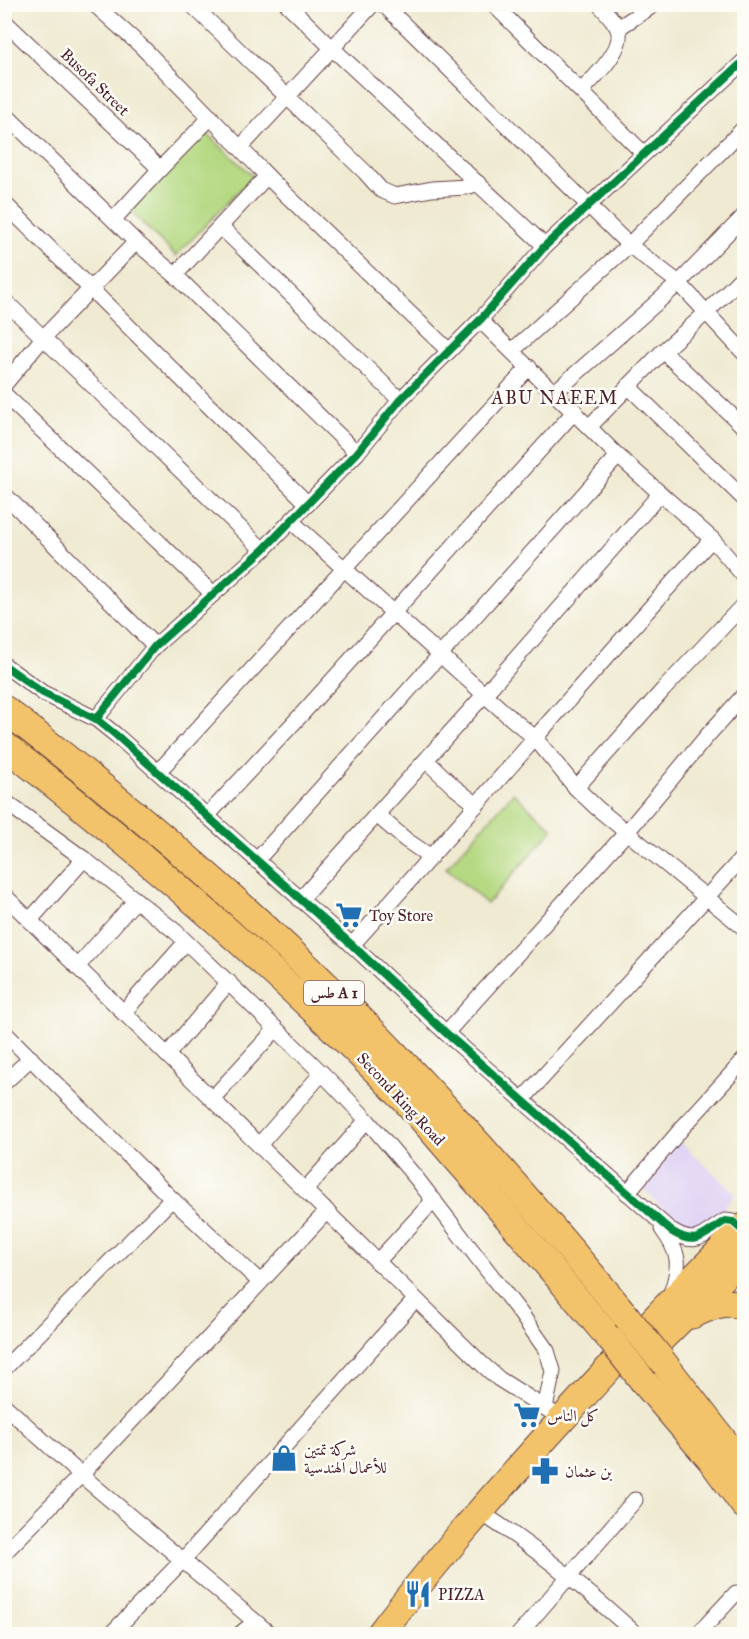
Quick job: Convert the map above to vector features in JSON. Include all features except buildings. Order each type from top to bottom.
[{"type":"highway","name":"Second Ring Road","points":[[4,709],[84,771],[285,946],[365,1024],[441,1102],[521,1192],[626,1316],[744,1467]]},
{"type":"highway","name":"Second Ring Road","points":[[4,745],[79,803],[173,882],[266,965],[403,1098],[498,1204],[711,1460],[744,1504]]},
{"type":"highway","points":[[380,1635],[447,1548],[559,1417],[622,1378],[672,1314],[744,1238]]},
{"type":"highway","points":[[672,1314],[725,1302],[744,1306]]},
{"type":"highway","points":[[394,1635],[486,1516],[533,1470],[559,1417]]},
{"type":"street","points":[[94,4],[142,47],[267,176],[449,351]]},
{"type":"street","points":[[191,4],[387,194],[401,195],[432,189],[467,187],[478,183]]},
{"type":"street","points":[[287,4],[545,246]]},
{"type":"street","points":[[240,148],[372,4]]},
{"type":"street","points":[[383,4],[589,207],[629,245],[679,283],[706,313],[742,346]]},
{"type":"street","points":[[493,4],[644,154]]},
{"type":"street","points":[[582,90],[605,68],[617,44],[618,28],[599,4]]},
{"type":"street","points":[[618,28],[656,4]]},
{"type":"street","name":"Busofa Street","points":[[4,21],[160,169]]},
{"type":"street","points":[[96,719],[155,646],[263,550],[308,504],[357,453],[399,399],[480,320],[545,246],[744,61]]},
{"type":"street","points":[[4,112],[357,453]]},
{"type":"street","points":[[114,219],[212,117]]},
{"type":"street","points":[[513,350],[629,245],[744,128]]},
{"type":"street","points":[[174,275],[267,176]]},
{"type":"street","points":[[4,203],[308,504]]},
{"type":"street","points":[[555,392],[679,283],[744,216]]},
{"type":"street","points":[[221,227],[399,399]]},
{"type":"street","points":[[4,386],[43,338],[136,242]]},
{"type":"street","points":[[590,426],[663,351],[744,275]]},
{"type":"street","points":[[4,300],[263,550]]},
{"type":"street","points":[[480,320],[575,411],[618,456],[712,539],[744,576]]},
{"type":"street","points":[[663,351],[744,427]]},
{"type":"street","points":[[158,772],[529,367]]},
{"type":"street","points":[[628,386],[744,499]]},
{"type":"street","points":[[4,394],[213,594]]},
{"type":"street","points":[[207,816],[575,411]]},
{"type":"street","points":[[256,861],[618,456]]},
{"type":"street","points":[[4,494],[155,646]]},
{"type":"street","points":[[300,900],[660,494]]},
{"type":"street","points":[[291,521],[484,695],[536,738],[576,788],[626,833],[708,896],[744,928]]},
{"type":"street","points":[[352,945],[618,642],[712,539]]},
{"type":"street","points":[[576,788],[663,690],[744,604]]},
{"type":"street","points":[[4,665],[43,693],[96,719],[352,945],[446,1033],[651,1215],[677,1235],[691,1240],[697,1239],[725,1221],[733,1222],[744,1238]]},
{"type":"street","points":[[446,1033],[626,833],[744,695]]},
{"type":"street","points":[[426,760],[477,805]]},
{"type":"street","points":[[4,801],[84,859],[186,942],[322,1073],[367,1120],[434,1200],[547,1351],[553,1371],[559,1417]]},
{"type":"street","points":[[377,815],[406,840],[431,857]]},
{"type":"street","points":[[522,1100],[744,856]]},
{"type":"street","points":[[30,920],[84,859]]},
{"type":"street","points":[[4,895],[415,1300],[499,1379],[559,1417]]},
{"type":"street","points":[[77,967],[136,900]]},
{"type":"street","points":[[123,1013],[186,942]]},
{"type":"street","points":[[167,1055],[229,982]]},
{"type":"street","points":[[212,1099],[276,1029]]},
{"type":"street","points":[[4,1032],[172,1199],[260,1282]]},
{"type":"street","points":[[4,1083],[31,1058]]},
{"type":"street","points":[[627,1193],[744,1060]]},
{"type":"street","points":[[259,1145],[322,1073]]},
{"type":"street","points":[[305,1190],[367,1120]]},
{"type":"street","points":[[4,1369],[172,1199]]},
{"type":"street","points":[[377,1262],[434,1200]]},
{"type":"street","points":[[4,1553],[81,1475],[327,1212]]},
{"type":"street","points":[[651,1215],[670,1240],[678,1260],[672,1314]]},
{"type":"street","points":[[111,1635],[183,1560],[415,1300]]},
{"type":"street","points":[[4,1405],[81,1475],[270,1635]]},
{"type":"street","points":[[519,1635],[568,1575],[635,1500]]},
{"type":"street","points":[[486,1516],[568,1575],[636,1635]]},
{"type":"street","points":[[698,1635],[736,1593]]},
{"type":"street","points":[[240,1635],[255,1622]]},
{"type":"shaded area","points":[[679,1141],[736,1194],[709,1224],[683,1228],[641,1187]]},
{"type":"green space","points":[[204,131],[253,176],[176,256],[129,210]]},
{"type":"green space","points":[[513,793],[553,829],[487,904],[446,868]]},
{"type":"cycle path","points":[[96,719],[155,646],[263,550],[357,453],[400,400],[480,320],[545,246],[744,61]]},
{"type":"cycle path","points":[[4,665],[43,693],[96,719],[116,735],[352,945],[446,1033],[671,1231],[694,1239],[725,1221],[733,1222],[742,1230]]},
{"type":"place","name":"Toy Store","points":[[349,915]]},
{"type":"place","name":"كل الناس","points":[[527,1415]]},
{"type":"place","name":"شركة تمتين للأعمال الهندسية","points":[[284,1458]]},
{"type":"place","name":"بن عثمان","points":[[545,1471]]},
{"type":"place","name":"PIZZA","points":[[418,1594]]},
{"type":"district","name":"ABU NAEEM","points":[[555,398]]}]
